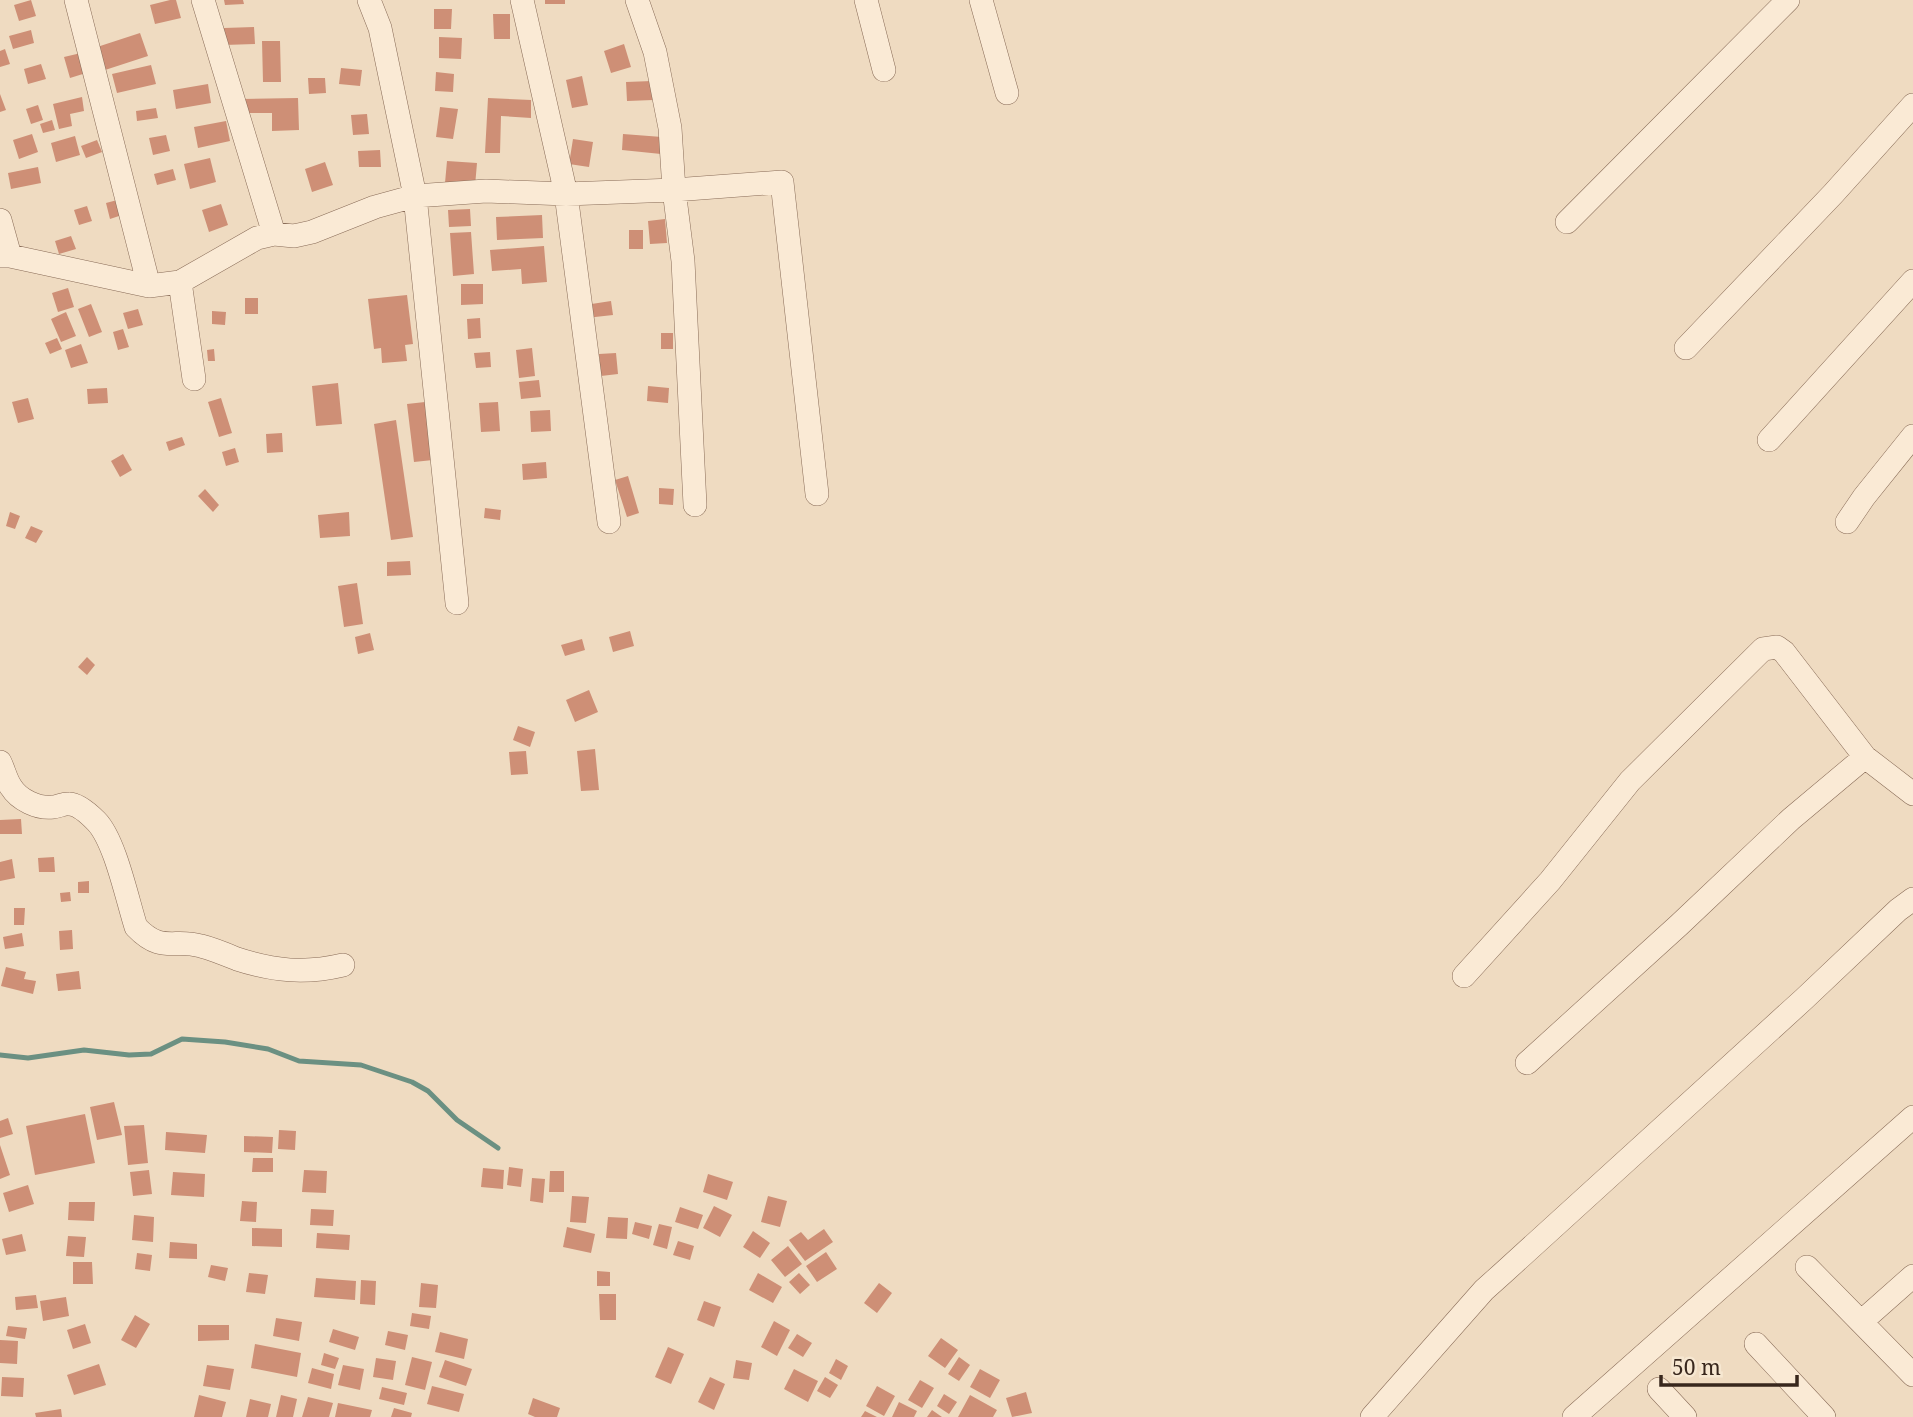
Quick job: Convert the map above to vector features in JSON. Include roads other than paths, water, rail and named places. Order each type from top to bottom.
[{"type":"street","points":[[76,0],[149,286]]},
{"type":"street","points":[[203,0],[274,234]]},
{"type":"street","points":[[369,0],[380,28],[415,197],[457,603]]},
{"type":"street","points":[[522,0],[566,194],[608,522]]},
{"type":"street","points":[[637,0],[655,52],[670,128],[683,261],[695,505]]},
{"type":"street","points":[[866,0],[884,70]]},
{"type":"street","points":[[981,0],[1007,93]]},
{"type":"street","points":[[1567,222],[1778,3]]},
{"type":"street","points":[[1686,348],[1833,194],[1913,105]]},
{"type":"street","points":[[0,220],[5,256],[149,286],[180,282],[257,238],[274,234],[294,236],[312,232],[375,207],[415,197],[486,191],[566,194],[674,190],[782,182],[817,494]]},
{"type":"street","points":[[1769,440],[1913,281]]},
{"type":"street","points":[[180,282],[194,379]]},
{"type":"street","points":[[1847,522],[1913,436]]},
{"type":"street","points":[[1464,976],[1550,881],[1630,781],[1763,649],[1777,647],[1784,652],[1865,757],[1913,794]]},
{"type":"street","points":[[1527,1063],[1791,819],[1865,757]]},
{"type":"street","points":[[0,762],[12,789],[24,799],[39,806],[69,804],[80,808],[96,821],[106,834],[136,926],[145,936],[163,944],[198,945],[240,960],[298,972],[343,965]]},
{"type":"street","points":[[1372,1417],[1484,1290],[1913,899]]},
{"type":"street","points":[[1574,1417],[1913,1117]]},
{"type":"street","points":[[1807,1267],[1913,1375]]},
{"type":"street","points":[[1861,1322],[1913,1276]]},
{"type":"street","points":[[1756,1344],[1824,1417]]},
{"type":"street","points":[[1659,1389],[1685,1417]]},
{"type":"waterway","points":[[0,1055],[28,1058],[84,1050],[129,1055],[151,1054],[182,1039],[268,1049],[299,1061],[361,1065],[412,1082],[428,1091],[457,1120],[498,1148]]}]
